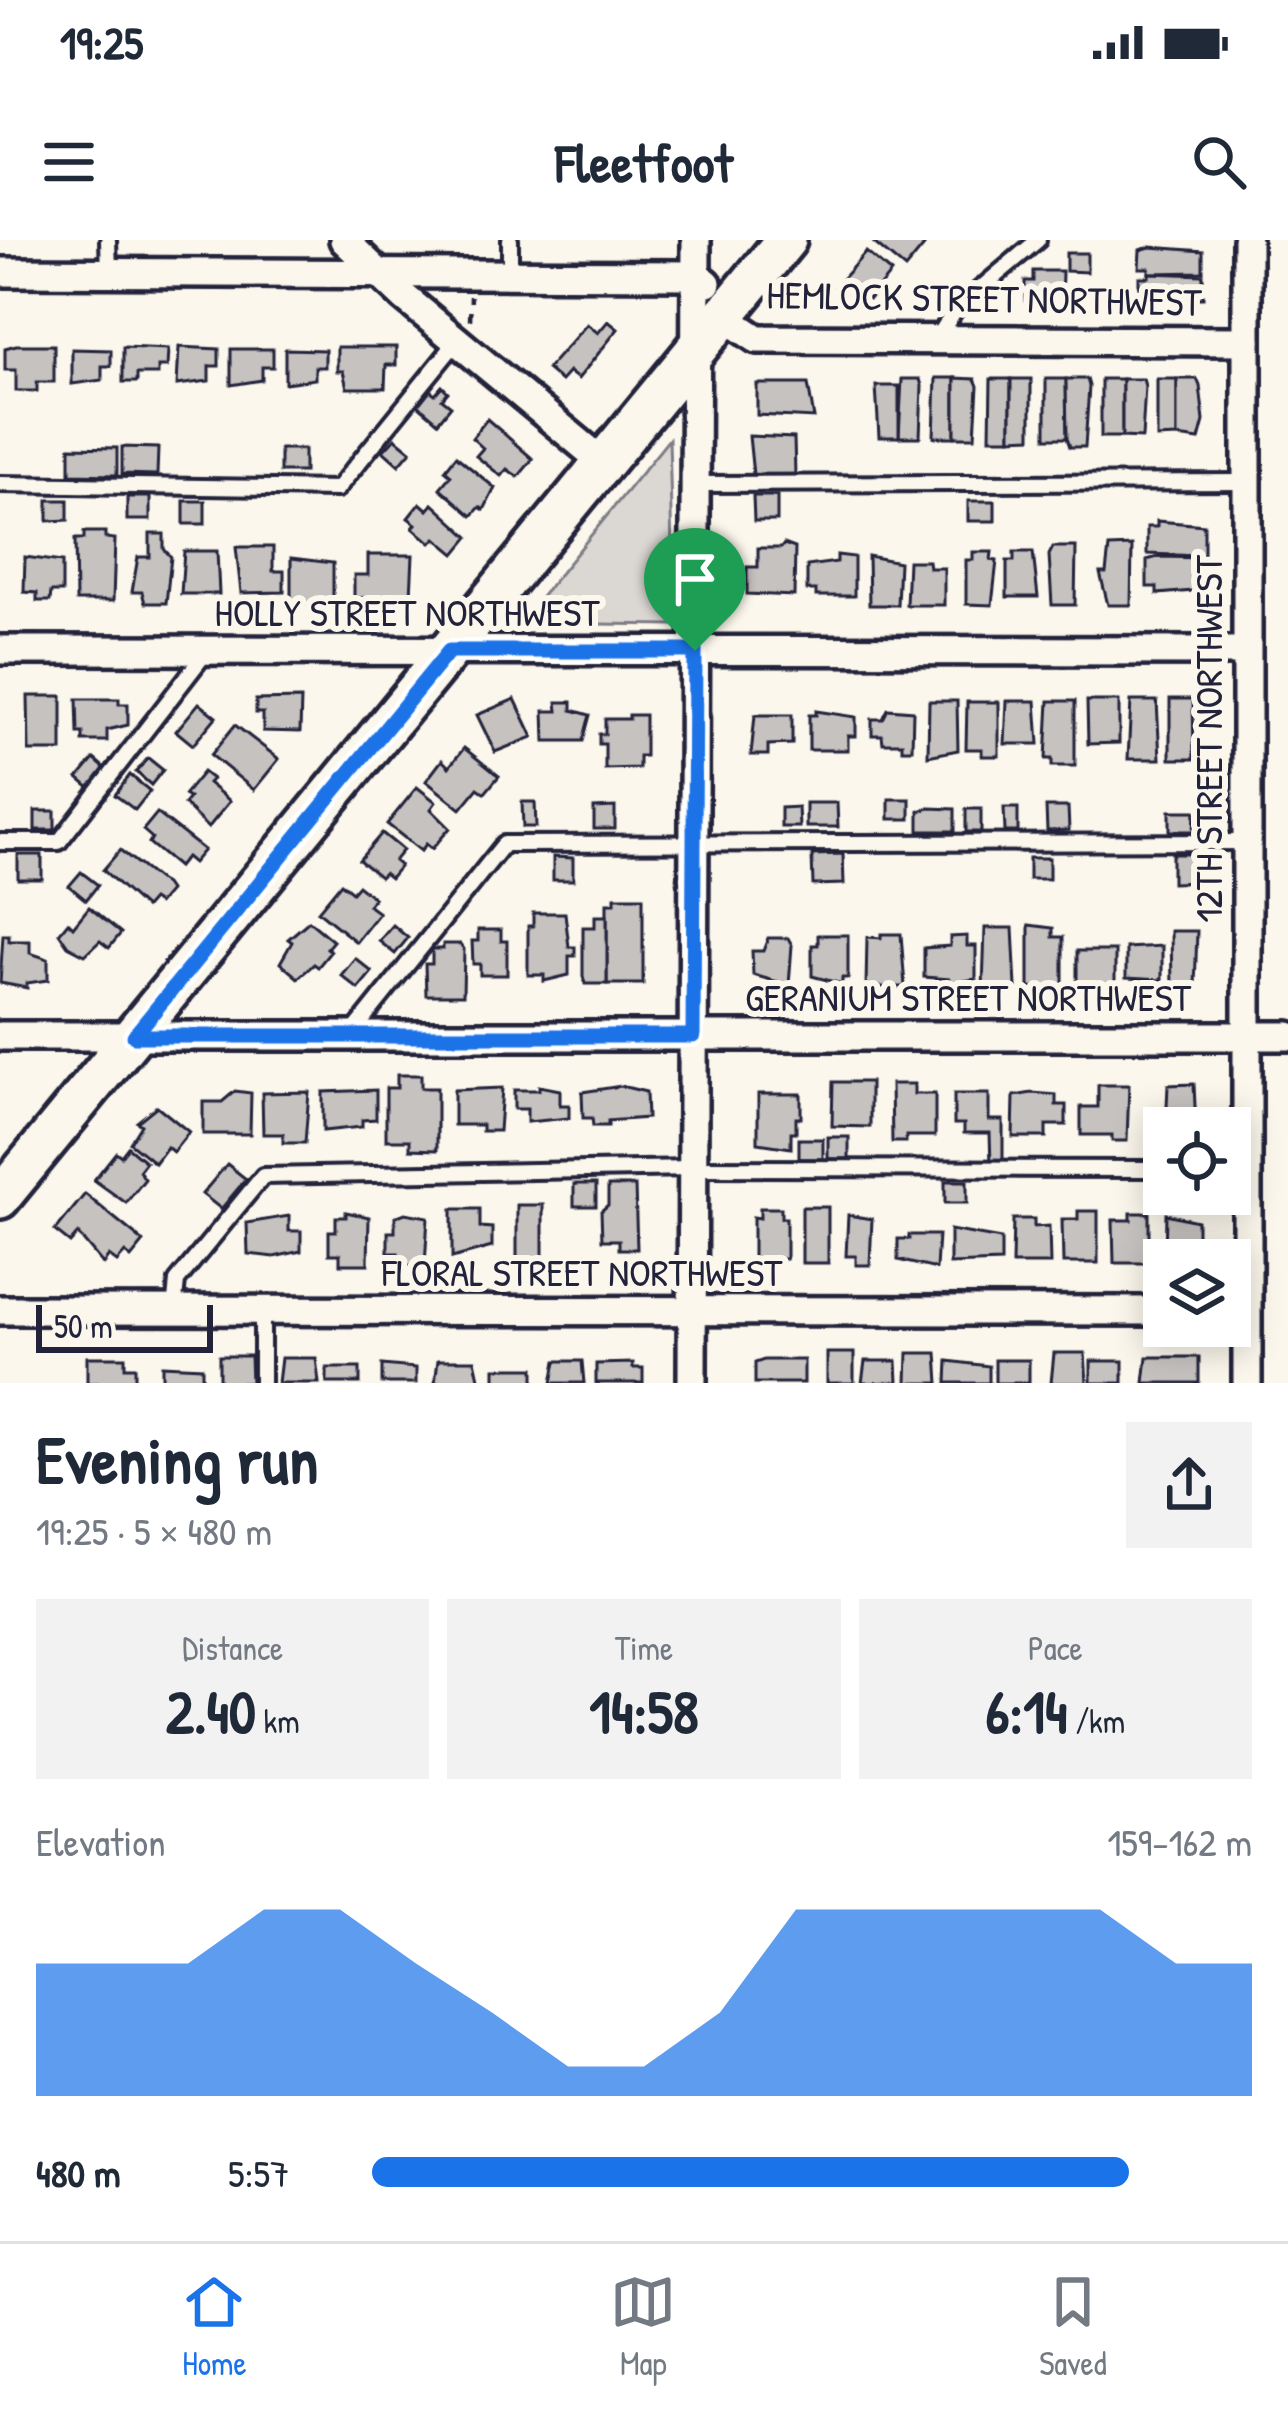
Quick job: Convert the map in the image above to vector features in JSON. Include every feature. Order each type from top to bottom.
[{"type":"main road","points":[[0,1198],[786,240]]},
{"type":"street","points":[[344,240],[377,273],[464,331],[604,463]]},
{"type":"street","points":[[692,1383],[697,240]]},
{"type":"street","name":"12TH STREET NORTHWEST","points":[[1242,1107],[1247,1036],[1247,240]]},
{"type":"street","points":[[0,272],[697,275]]},
{"type":"street","name":"HEMLOCK STREET NORTHWEST","points":[[697,275],[757,339],[1247,341]]},
{"type":"street","name":"HOLLY STREET NORTHWEST","points":[[0,650],[1246,651]]},
{"type":"street","name":"GERANIUM STREET NORTHWEST","points":[[0,1036],[1288,1036]]},
{"type":"street","name":"FLORAL STREET NORTHWEST","points":[[0,1310],[1143,1311]]},
{"type":"street","name":"12TH STREET NORTHWEST","points":[[1242,1347],[1247,1383]]},
{"type":"lane","points":[[108,240],[110,273]]},
{"type":"lane","points":[[510,240],[510,274]]},
{"type":"lane","points":[[936,340],[955,310],[1038,240]]},
{"type":"lane","points":[[0,484],[337,489],[464,331]]},
{"type":"lane","points":[[696,484],[1247,482]]},
{"type":"lane","points":[[0,842],[59,842],[206,651]]},
{"type":"lane","points":[[350,1036],[504,844],[1246,842]]},
{"type":"lane","points":[[174,1311],[177,1282],[263,1176],[693,1168],[1143,1169]]},
{"type":"lane","points":[[262,1311],[262,1383]]},
{"type":"path","points":[[464,331],[470,296]]},
{"type":"shaded area","points":[[669,439],[674,625],[520,623]]},
{"type":"building","points":[[876,240],[916,240],[924,246],[905,269]]},
{"type":"building","points":[[1140,250],[1203,251],[1203,272],[1149,273],[1149,268],[1139,268]]},
{"type":"building","points":[[866,252],[891,273],[869,299],[863,293],[854,304],[835,287]]},
{"type":"building","points":[[1066,253],[1087,253],[1087,272],[1066,271]]},
{"type":"building","points":[[1033,271],[1062,271],[1061,307],[1050,307],[1050,301],[1025,301],[1025,281],[1033,281]]},
{"type":"building","points":[[1149,273],[1203,275],[1203,298],[1139,298],[1139,277],[1149,277]]},
{"type":"building","points":[[608,321],[618,329],[578,379],[569,372],[561,381],[547,369],[587,324],[598,333]]},
{"type":"building","points":[[54,345],[54,382],[37,382],[37,391],[16,391],[16,370],[5,370],[5,348]]},
{"type":"building","points":[[123,347],[168,349],[167,367],[158,367],[158,374],[137,374],[137,382],[123,382]]},
{"type":"building","points":[[179,347],[219,349],[219,366],[209,366],[209,381],[177,385]]},
{"type":"building","points":[[337,347],[396,347],[396,365],[386,365],[385,388],[347,388],[343,371],[337,371]]},
{"type":"building","points":[[72,349],[111,350],[111,366],[102,366],[102,380],[72,384]]},
{"type":"building","points":[[231,349],[273,349],[273,367],[262,367],[262,380],[231,385]]},
{"type":"building","points":[[285,349],[325,350],[325,367],[315,367],[315,379],[285,383]]},
{"type":"building","points":[[936,378],[955,378],[955,437],[934,437]]},
{"type":"building","points":[[955,378],[975,379],[978,386],[975,437],[955,437]]},
{"type":"building","points":[[902,379],[920,379],[920,437],[899,437]]},
{"type":"building","points":[[991,379],[1011,379],[1011,438],[990,438]]},
{"type":"building","points":[[1011,379],[1031,379],[1031,437],[1011,438]]},
{"type":"building","points":[[1046,379],[1066,379],[1067,438],[1046,438]]},
{"type":"building","points":[[1066,379],[1087,379],[1089,386],[1085,447],[1070,447],[1067,438]]},
{"type":"building","points":[[1101,379],[1122,379],[1122,437],[1101,437]]},
{"type":"building","points":[[1122,379],[1143,379],[1142,438],[1122,437]]},
{"type":"building","points":[[1157,379],[1177,379],[1177,437],[1157,438]]},
{"type":"building","points":[[1177,379],[1197,379],[1200,386],[1204,421],[1199,440],[1177,437]]},
{"type":"building","points":[[757,384],[808,384],[814,418],[757,415]]},
{"type":"building","points":[[442,386],[448,392],[442,399],[451,406],[438,422],[418,405],[430,390],[435,394]]},
{"type":"building","points":[[876,386],[899,386],[899,437],[879,437]]},
{"type":"building","points":[[487,419],[533,459],[518,477],[507,469],[501,476],[476,456],[483,448],[472,438]]},
{"type":"building","points":[[749,436],[794,438],[795,475],[753,475]]},
{"type":"building","points":[[395,438],[411,451],[399,465],[383,451]]},
{"type":"building","points":[[70,447],[117,448],[117,475],[70,474]]},
{"type":"building","points":[[122,447],[158,448],[157,475],[122,474]]},
{"type":"building","points":[[280,449],[304,449],[304,472],[280,472]]},
{"type":"building","points":[[456,456],[495,488],[484,510],[480,507],[472,516],[440,488],[451,475],[445,470]]},
{"type":"building","points":[[753,496],[777,496],[777,521],[754,521]]},
{"type":"building","points":[[127,497],[150,497],[150,520],[127,520]]},
{"type":"building","points":[[48,500],[68,500],[68,520],[48,521]]},
{"type":"building","points":[[184,501],[205,501],[205,524],[184,524]]},
{"type":"building","points":[[968,501],[995,501],[995,521],[968,521]]},
{"type":"building","points":[[420,503],[428,510],[433,504],[469,537],[455,554],[436,538],[431,543],[413,528],[416,524],[408,518]]},
{"type":"building","points":[[1157,521],[1204,525],[1204,556],[1147,554],[1147,527],[1157,527]]},
{"type":"building","points":[[84,532],[105,532],[105,538],[115,539],[113,601],[76,601],[75,539],[84,539]]},
{"type":"building","points":[[150,534],[164,534],[164,549],[171,557],[166,603],[145,603],[142,592],[132,592],[138,557],[150,557]]},
{"type":"building","points":[[784,544],[795,548],[794,596],[747,594],[747,567],[758,567],[758,548]]},
{"type":"building","points":[[1132,546],[1131,605],[1108,605],[1100,573],[1106,573],[1109,547]]},
{"type":"building","points":[[236,547],[273,547],[273,571],[284,571],[284,592],[241,593]]},
{"type":"building","points":[[1053,547],[1076,547],[1075,605],[1052,605],[1049,555]]},
{"type":"building","points":[[184,551],[217,551],[219,594],[181,594]]},
{"type":"building","points":[[973,552],[992,552],[991,560],[997,561],[992,605],[966,604],[966,560],[973,560]]},
{"type":"building","points":[[1014,552],[1033,552],[1038,597],[1007,597],[1007,561],[1014,561]]},
{"type":"building","points":[[368,555],[413,555],[411,596],[354,598],[354,575],[368,575]]},
{"type":"building","points":[[837,555],[854,557],[854,596],[816,596],[816,590],[807,590],[807,566],[837,562]]},
{"type":"building","points":[[868,556],[899,562],[897,605],[869,605]]},
{"type":"building","points":[[25,557],[62,562],[62,592],[51,592],[50,601],[37,601],[37,593],[24,592]]},
{"type":"building","points":[[291,558],[333,563],[333,604],[291,604]]},
{"type":"building","points":[[1204,558],[1205,590],[1157,594],[1157,587],[1147,587],[1147,560]]},
{"type":"building","points":[[908,561],[928,561],[929,568],[944,568],[944,605],[906,605]]},
{"type":"building","points":[[28,696],[62,696],[62,751],[29,751]]},
{"type":"building","points":[[77,699],[119,699],[119,704],[128,704],[128,725],[107,730],[107,741],[83,741],[83,733],[78,733]]},
{"type":"building","points":[[301,699],[300,732],[263,731],[263,713],[256,713],[256,700]]},
{"type":"building","points":[[515,699],[533,737],[495,752],[477,715]]},
{"type":"building","points":[[1170,699],[1193,699],[1194,759],[1170,759]]},
{"type":"building","points":[[929,701],[957,701],[958,750],[928,756]]},
{"type":"building","points":[[1007,701],[1036,701],[1039,744],[1005,744]]},
{"type":"building","points":[[1049,701],[1075,701],[1075,766],[1052,766],[1052,759],[1046,759]]},
{"type":"building","points":[[1087,701],[1119,701],[1119,743],[1088,744]]},
{"type":"building","points":[[1131,701],[1157,701],[1160,759],[1128,759]]},
{"type":"building","points":[[557,702],[572,702],[572,710],[590,715],[583,741],[545,741],[544,711],[558,711]]},
{"type":"building","points":[[967,702],[999,702],[999,756],[966,749]]},
{"type":"building","points":[[199,703],[216,717],[193,745],[176,731]]},
{"type":"building","points":[[888,709],[913,711],[912,749],[902,749],[902,743],[883,743],[882,735],[872,735],[872,719],[883,719]]},
{"type":"building","points":[[816,711],[856,717],[856,736],[848,736],[848,750],[809,750],[809,715]]},
{"type":"building","points":[[629,715],[645,715],[645,756],[639,756],[639,768],[605,769],[605,744],[599,744],[599,734],[605,734],[605,719],[629,719]]},
{"type":"building","points":[[755,715],[792,715],[792,744],[768,745],[768,755],[751,755]]},
{"type":"building","points":[[235,725],[279,759],[254,790],[211,755]]},
{"type":"building","points":[[464,748],[499,776],[485,793],[478,788],[461,809],[426,781],[442,760],[449,767]]},
{"type":"building","points":[[148,758],[163,770],[151,785],[136,772]]},
{"type":"building","points":[[94,759],[108,771],[92,790],[78,778]]},
{"type":"building","points":[[203,772],[212,779],[208,783],[230,801],[208,828],[184,804],[189,798],[184,795]]},
{"type":"building","points":[[130,775],[150,791],[135,810],[115,795]]},
{"type":"building","points":[[417,787],[436,802],[431,809],[450,828],[432,849],[426,844],[421,851],[387,824]]},
{"type":"building","points":[[889,799],[910,799],[910,819],[889,819]]},
{"type":"building","points":[[522,802],[535,802],[536,827],[523,827]]},
{"type":"building","points":[[806,803],[837,803],[838,827],[806,827]]},
{"type":"building","points":[[615,807],[615,829],[594,829],[594,808]]},
{"type":"building","points":[[798,807],[799,827],[781,827],[781,808]]},
{"type":"building","points":[[1046,807],[1068,807],[1069,830],[1047,831]]},
{"type":"building","points":[[1004,808],[1018,808],[1018,832],[1005,832]]},
{"type":"building","points":[[955,809],[955,831],[919,831],[919,811]]},
{"type":"building","points":[[966,809],[981,809],[981,832],[966,832]]},
{"type":"building","points":[[35,811],[55,811],[55,830],[35,830]]},
{"type":"building","points":[[1170,811],[1195,811],[1194,831],[1170,831]]},
{"type":"building","points":[[157,813],[204,850],[193,863],[186,857],[178,867],[149,843],[152,838],[143,830]]},
{"type":"building","points":[[382,833],[403,850],[394,861],[400,866],[390,878],[384,873],[380,877],[359,860]]},
{"type":"building","points":[[120,850],[165,885],[169,891],[158,904],[152,900],[145,908],[103,870]]},
{"type":"building","points":[[843,854],[844,884],[813,885],[812,855]]},
{"type":"building","points":[[1172,854],[1197,854],[1198,882],[1172,883]]},
{"type":"building","points":[[18,855],[42,855],[42,879],[18,879]]},
{"type":"building","points":[[553,857],[573,858],[573,880],[553,880]]},
{"type":"building","points":[[1029,858],[1049,858],[1049,879],[1029,879]]},
{"type":"building","points":[[81,872],[98,885],[86,900],[69,886]]},
{"type":"building","points":[[341,883],[352,892],[358,885],[374,898],[368,905],[379,913],[356,942],[318,911]]},
{"type":"building","points":[[615,897],[643,897],[643,984],[607,984],[607,903],[615,903]]},
{"type":"building","points":[[89,907],[121,933],[109,948],[100,941],[85,955],[68,946],[59,933],[68,922],[73,927]]},
{"type":"building","points":[[533,913],[565,913],[569,947],[575,947],[575,956],[569,956],[569,975],[544,981],[544,975],[528,975],[528,926],[533,926]]},
{"type":"building","points":[[595,916],[607,916],[607,984],[585,984],[583,976],[583,927],[595,927]]},
{"type":"building","points":[[309,921],[333,941],[318,967],[314,964],[298,978],[280,963],[292,942],[288,939]]},
{"type":"building","points":[[393,925],[408,938],[395,954],[379,941]]},
{"type":"building","points":[[1029,925],[1053,928],[1053,937],[1063,937],[1063,988],[1029,988]]},
{"type":"building","points":[[985,928],[1013,928],[1016,987],[983,988]]},
{"type":"building","points":[[478,930],[501,930],[501,941],[507,941],[507,975],[480,975],[480,964],[473,964],[472,941],[478,941]]},
{"type":"building","points":[[1171,931],[1197,931],[1195,987],[1172,987]]},
{"type":"building","points":[[881,934],[901,934],[905,987],[866,987],[867,937],[881,938]]},
{"type":"building","points":[[3,935],[9,935],[9,941],[30,941],[30,953],[48,959],[48,980],[27,983],[27,988],[0,983]]},
{"type":"building","points":[[818,935],[848,935],[848,978],[842,978],[842,984],[812,976],[812,945],[818,945]]},
{"type":"building","points":[[967,936],[967,946],[976,946],[976,979],[949,983],[949,979],[924,977],[924,948],[950,946],[950,937]]},
{"type":"building","points":[[768,938],[788,938],[792,945],[789,985],[753,975],[752,951],[763,951]]},
{"type":"building","points":[[443,944],[460,944],[464,949],[463,995],[426,995],[425,964],[432,964],[432,949],[443,949]]},
{"type":"building","points":[[1162,946],[1162,980],[1126,978],[1126,948]]},
{"type":"building","points":[[1077,951],[1115,951],[1115,988],[1077,988]]},
{"type":"building","points":[[355,958],[372,972],[358,989],[341,975]]},
{"type":"building","points":[[397,1075],[421,1075],[421,1088],[437,1088],[437,1150],[410,1149],[410,1140],[386,1140],[386,1088],[397,1088]]},
{"type":"building","points":[[833,1082],[870,1082],[870,1127],[832,1126]]},
{"type":"building","points":[[891,1084],[914,1084],[914,1094],[935,1094],[935,1136],[906,1136],[906,1142],[892,1142]]},
{"type":"building","points":[[1194,1084],[1195,1107],[1167,1107],[1168,1085]]},
{"type":"building","points":[[1098,1085],[1129,1085],[1127,1141],[1112,1141],[1112,1135],[1081,1135],[1081,1107],[1098,1107]]},
{"type":"building","points":[[539,1086],[560,1090],[560,1105],[569,1105],[569,1118],[527,1122],[527,1109],[514,1109],[514,1090],[539,1090]]},
{"type":"building","points":[[621,1086],[646,1092],[647,1118],[593,1126],[592,1118],[583,1118],[582,1092]]},
{"type":"building","points":[[502,1088],[499,1131],[482,1131],[482,1125],[454,1125],[454,1090]]},
{"type":"building","points":[[376,1090],[376,1119],[362,1120],[362,1127],[323,1131],[323,1092]]},
{"type":"building","points":[[235,1091],[251,1093],[250,1134],[203,1134],[203,1102],[222,1102]]},
{"type":"building","points":[[309,1092],[305,1143],[283,1143],[283,1134],[263,1134],[262,1093]]},
{"type":"building","points":[[758,1094],[801,1094],[801,1118],[796,1118],[796,1132],[791,1132],[791,1148],[758,1143]]},
{"type":"building","points":[[954,1094],[989,1094],[989,1120],[1003,1120],[1003,1165],[991,1165],[990,1133],[964,1133],[964,1124],[954,1124]]},
{"type":"building","points":[[1056,1095],[1056,1105],[1066,1105],[1066,1125],[1046,1125],[1046,1137],[1013,1137],[1014,1096]]},
{"type":"building","points":[[157,1106],[189,1132],[173,1152],[167,1147],[155,1163],[130,1143],[141,1125],[137,1122]]},
{"type":"building","points":[[828,1137],[849,1137],[849,1159],[828,1159]]},
{"type":"building","points":[[799,1139],[823,1139],[823,1159],[799,1159]]},
{"type":"building","points":[[128,1147],[146,1162],[139,1171],[145,1179],[126,1203],[94,1180],[116,1152],[121,1156]]},
{"type":"building","points":[[227,1164],[246,1179],[221,1209],[202,1194]]},
{"type":"building","points":[[945,1181],[967,1181],[967,1203],[945,1203]]},
{"type":"building","points":[[574,1184],[596,1184],[596,1206],[574,1206]]},
{"type":"building","points":[[608,1186],[635,1186],[637,1249],[619,1249],[619,1240],[602,1240],[601,1211],[608,1205]]},
{"type":"building","points":[[85,1194],[144,1242],[131,1258],[125,1253],[117,1262],[109,1256],[103,1264],[78,1234],[70,1243],[55,1231]]},
{"type":"building","points":[[517,1205],[543,1205],[543,1263],[517,1263]]},
{"type":"building","points":[[802,1207],[828,1207],[828,1263],[802,1263]]},
{"type":"building","points":[[760,1208],[781,1208],[781,1218],[786,1218],[786,1259],[753,1259],[753,1217],[760,1218]]},
{"type":"building","points":[[452,1209],[480,1209],[480,1227],[492,1228],[492,1247],[452,1258]]},
{"type":"building","points":[[1078,1211],[1098,1211],[1098,1263],[1063,1263],[1062,1219],[1078,1219]]},
{"type":"building","points":[[346,1212],[369,1217],[368,1264],[340,1264],[340,1254],[329,1254],[329,1231],[336,1231],[336,1217],[346,1217]]},
{"type":"building","points":[[405,1213],[428,1217],[425,1265],[398,1265],[398,1253],[388,1253],[388,1232],[395,1232],[395,1217]]},
{"type":"building","points":[[1131,1213],[1149,1215],[1143,1263],[1114,1263],[1113,1220],[1131,1220]]},
{"type":"building","points":[[848,1215],[872,1219],[870,1265],[856,1265],[856,1256],[846,1256]]},
{"type":"building","points":[[1166,1215],[1197,1221],[1197,1239],[1165,1239]]},
{"type":"building","points":[[289,1216],[289,1231],[301,1231],[301,1251],[274,1257],[248,1254],[247,1223]]},
{"type":"building","points":[[1013,1219],[1034,1219],[1034,1227],[1049,1226],[1050,1264],[1012,1264]]},
{"type":"building","points":[[950,1230],[1001,1239],[1001,1262],[950,1264]]},
{"type":"building","points":[[909,1235],[938,1235],[936,1269],[898,1260],[898,1239],[909,1239]]},
{"type":"building","points":[[827,1353],[854,1353],[854,1383],[827,1383]]},
{"type":"building","points":[[908,1353],[937,1353],[939,1383],[907,1383]]},
{"type":"building","points":[[1054,1353],[1085,1353],[1087,1383],[1051,1383]]},
{"type":"building","points":[[219,1356],[250,1356],[251,1383],[219,1383]]},
{"type":"building","points":[[87,1357],[125,1357],[125,1367],[135,1367],[135,1383],[87,1383]]},
{"type":"building","points":[[1147,1357],[1199,1357],[1199,1383],[1144,1383]]},
{"type":"building","points":[[281,1358],[316,1358],[319,1383],[278,1383]]},
{"type":"building","points":[[438,1360],[475,1360],[480,1383],[435,1383]]},
{"type":"building","points":[[804,1360],[804,1383],[755,1383],[755,1363]]},
{"type":"building","points":[[995,1360],[1029,1360],[1029,1383],[995,1383]]},
{"type":"building","points":[[556,1361],[582,1361],[584,1383],[552,1383]]},
{"type":"building","points":[[865,1361],[897,1361],[898,1382],[862,1383]]},
{"type":"building","points":[[948,1361],[989,1366],[989,1383],[947,1383]]},
{"type":"building","points":[[1091,1361],[1123,1361],[1123,1383],[1091,1383]]},
{"type":"building","points":[[633,1363],[633,1368],[643,1368],[643,1383],[596,1383],[596,1364]]},
{"type":"building","points":[[162,1365],[202,1367],[202,1383],[162,1383]]},
{"type":"building","points":[[382,1365],[416,1368],[416,1383],[382,1383]]},
{"type":"building","points":[[327,1368],[360,1368],[360,1383],[327,1383]]},
{"type":"building","points":[[495,1368],[534,1368],[534,1383],[495,1383]]},
{"type":"route","points":[[449,651],[695,651],[693,1036],[134,1036],[449,651]]}]
